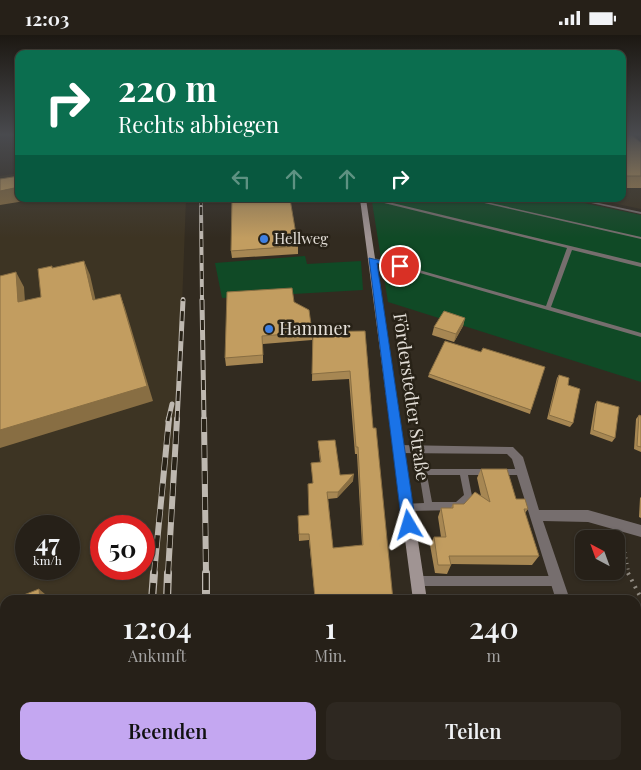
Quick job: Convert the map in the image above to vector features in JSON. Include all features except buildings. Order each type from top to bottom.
[{"type":"main road","name":"Förderstedter Straße","points":[[363,202],[419,595]]},
{"type":"street","points":[[398,449],[509,450],[517,457],[561,595]]},
{"type":"street","points":[[535,515],[588,516],[622,524],[641,531]]},
{"type":"lane","points":[[384,202],[641,265]]},
{"type":"lane","points":[[482,202],[641,238]]},
{"type":"lane","points":[[589,202],[641,213]]},
{"type":"lane","points":[[548,308],[570,248]]},
{"type":"lane","points":[[372,260],[382,261],[641,335]]},
{"type":"lane","points":[[429,506],[423,472],[522,472]]},
{"type":"lane","points":[[407,507],[458,506],[468,496],[463,472]]},
{"type":"lane","points":[[417,581],[557,581]]},
{"type":"path","points":[[622,524],[623,556],[640,595]]},
{"type":"shaded area","points":[[626,169],[641,169],[641,209],[607,202],[626,202]]},
{"type":"shaded area","points":[[15,174],[15,202],[186,202],[171,595],[0,595],[0,176]]},
{"type":"green space","points":[[372,202],[579,202],[641,215],[641,382],[388,302]]},
{"type":"green space","points":[[305,256],[307,264],[361,261],[363,290],[222,298],[215,263]]},
{"type":"railway","points":[[201,202],[201,207]]},
{"type":"railway","points":[[201,207],[202,301]]},
{"type":"railway","points":[[177,421],[183,300]]},
{"type":"railway","points":[[202,300],[204,421]]},
{"type":"railway","points":[[168,421],[172,404]]},
{"type":"railway","points":[[155,564],[169,419]]},
{"type":"railway","points":[[168,574],[177,419]]},
{"type":"railway","points":[[204,419],[206,574]]},
{"type":"railway","points":[[167,595],[168,573]]},
{"type":"railway","points":[[206,574],[206,595]]},
{"type":"railway","points":[[152,595],[153,580]]},
{"type":"place","name":"Hellweg","points":[[264,239]]},
{"type":"place","name":"Hammer","points":[[269,329]]},
{"type":"route","points":[[400,266],[372,260],[409,525]]}]
